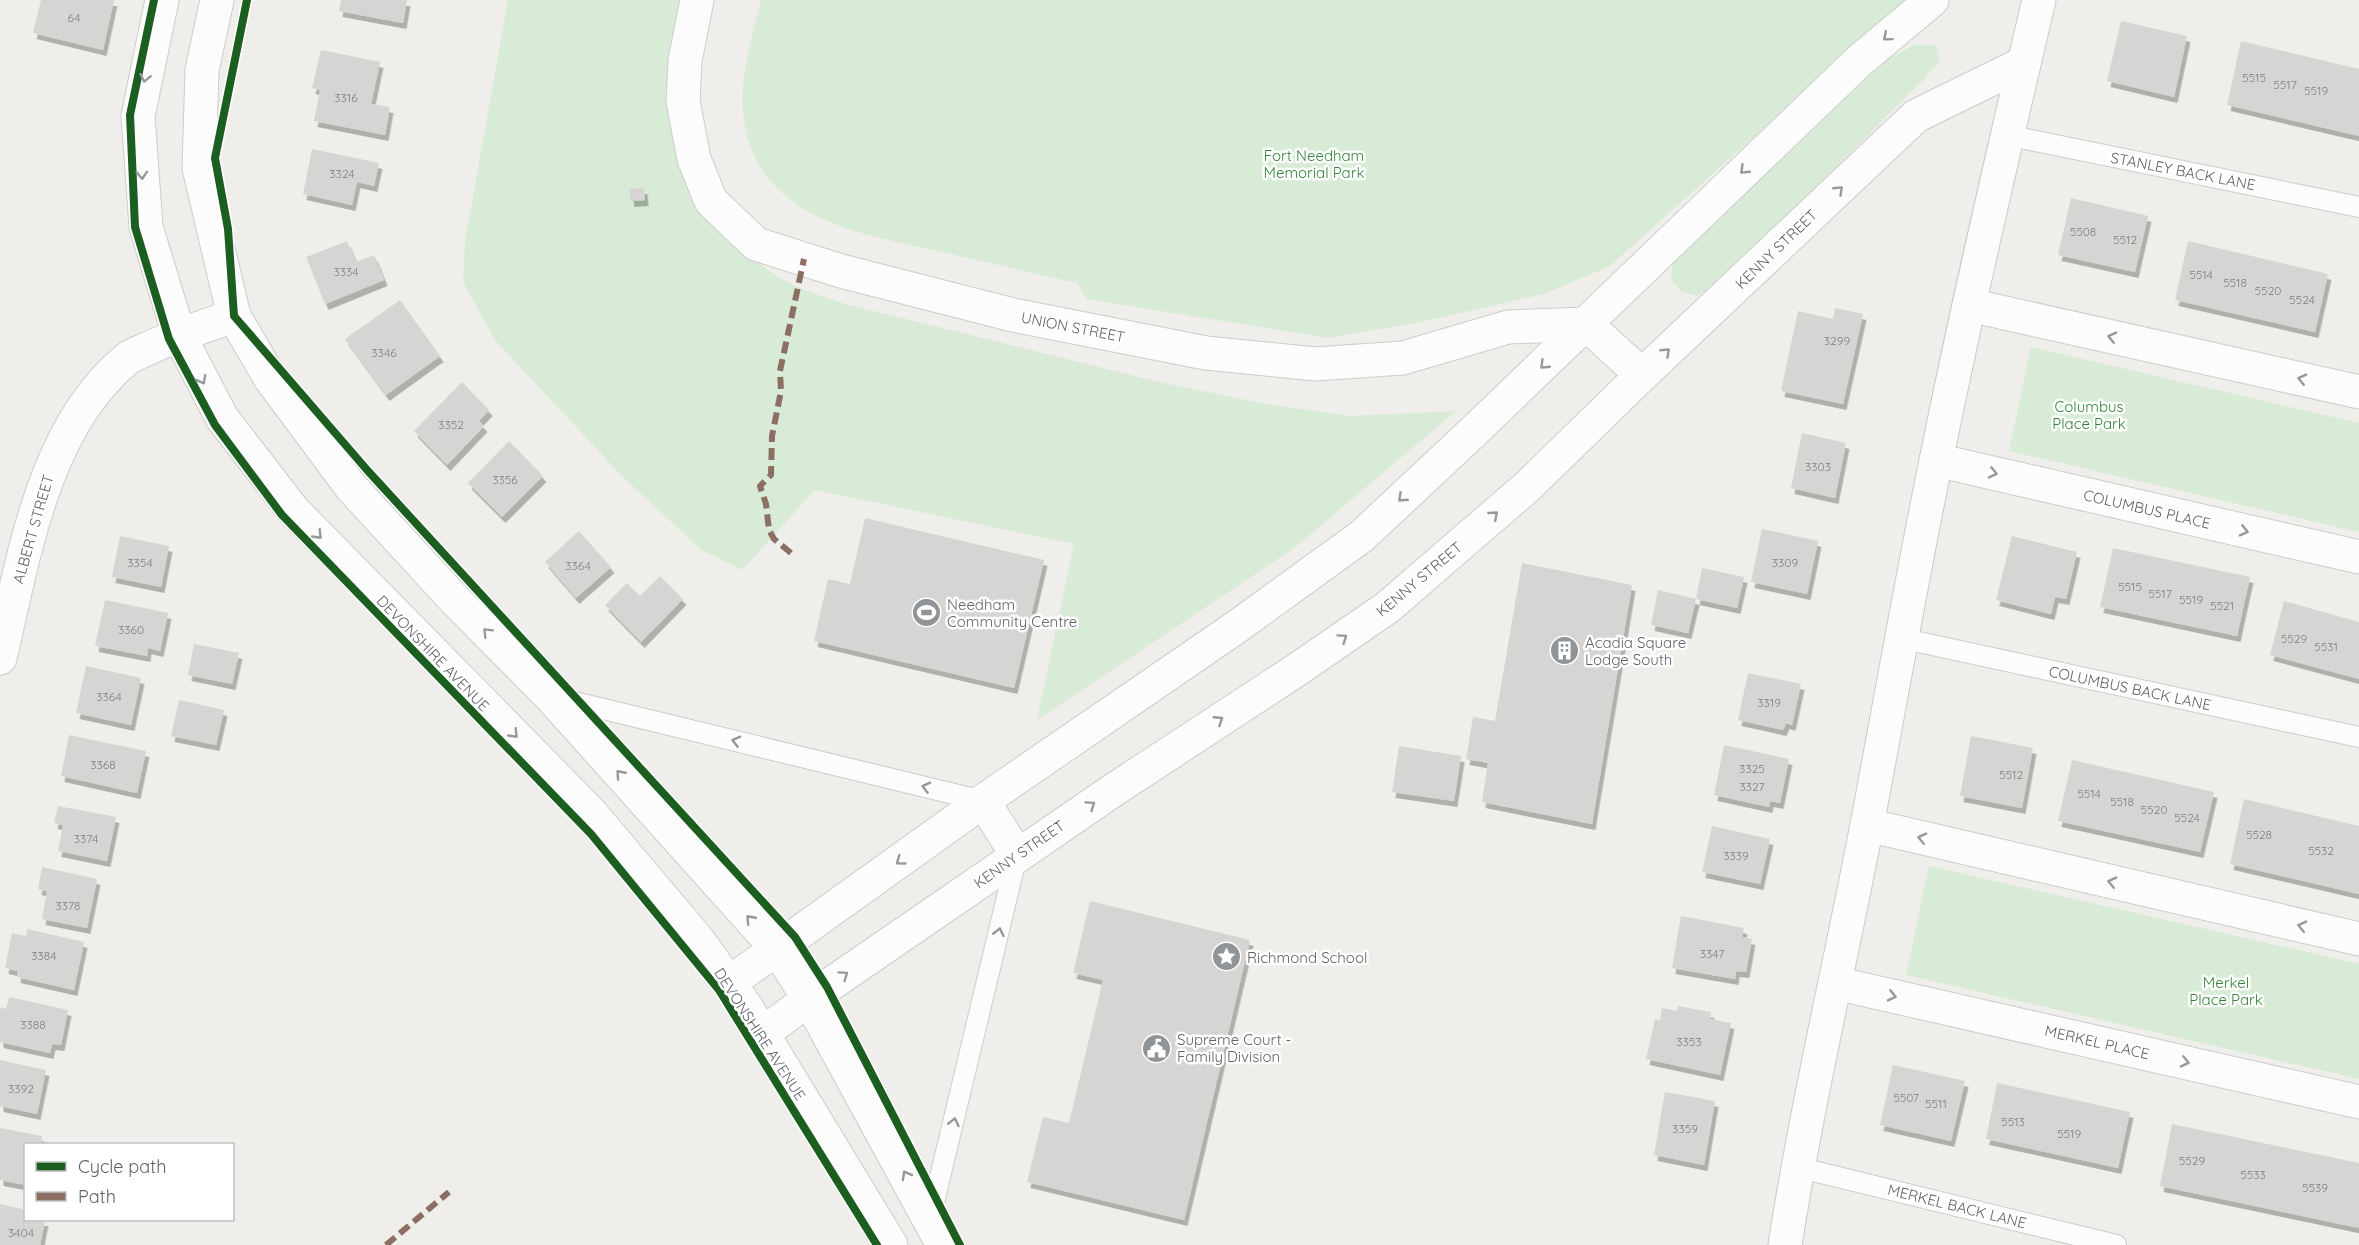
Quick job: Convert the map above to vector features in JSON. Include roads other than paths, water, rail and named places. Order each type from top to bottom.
[{"type":"street","name":"DEVONSHIRE AVENUE","points":[[162,0],[138,116],[146,227],[179,335],[222,418],[293,510],[590,812],[698,940],[762,1034],[891,1245]]},
{"type":"street","points":[[217,0],[202,70],[199,168],[234,316],[270,378],[351,487],[454,599],[550,697],[778,950],[809,999],[936,1232]]},
{"type":"street","name":"UNION STREET","points":[[697,0],[685,61],[683,101],[693,159],[711,201],[756,244],[841,271],[1013,315],[1206,353],[1315,364],[1403,358],[1509,327],[1586,324]]},
{"type":"street","points":[[729,984],[983,801],[1235,628],[1362,536],[1859,61],[1932,0]]},
{"type":"street","points":[[1785,1245],[1797,1167],[1867,825],[1900,638],[1936,460],[2006,135],[2039,0]]},
{"type":"street","name":"KENNY STREET","points":[[762,1034],[1017,855],[1388,607],[1528,486],[1916,116],[2024,63]]},
{"type":"street","points":[[1969,305],[2359,392]]},
{"type":"street","name":"ALBERT STREET","points":[[0,658],[30,529],[52,464],[92,395],[130,357],[179,335],[234,316]]},
{"type":"street","points":[[1586,324],[1642,375]]},
{"type":"street","name":"COLUMBUS PLACE","points":[[1936,460],[2359,557]]},
{"type":"street","points":[[983,801],[1017,855]]},
{"type":"street","points":[[1867,825],[2359,939]]},
{"type":"street","name":"MERKEL PLACE","points":[[1835,983],[2359,1102]]},
{"type":"lane","name":"STANLEY BACK LANE","points":[[2006,135],[2359,207]]},
{"type":"lane","name":"COLUMBUS BACK LANE","points":[[1900,638],[2359,737]]},
{"type":"lane","points":[[550,697],[983,801]]},
{"type":"lane","points":[[936,1232],[1017,855]]},
{"type":"lane","name":"MERKEL BACK LANE","points":[[1797,1167],[2116,1245]]},
{"type":"place","name":"Needham Community Centre","points":[[926,613]]},
{"type":"place","name":"Acadia Square Lodge South","points":[[1564,651]]},
{"type":"place","name":"Richmond School","points":[[1226,957]]},
{"type":"place","name":"Supreme Court - Family Division","points":[[1156,1048]]},
{"type":"park label","name":"Fort Needham Memorial Park","points":[[1314,164]]},
{"type":"park label","name":"Columbus Place Park","points":[[2089,414]]},
{"type":"park label","name":"Merkel Place Park","points":[[2226,990]]}]
